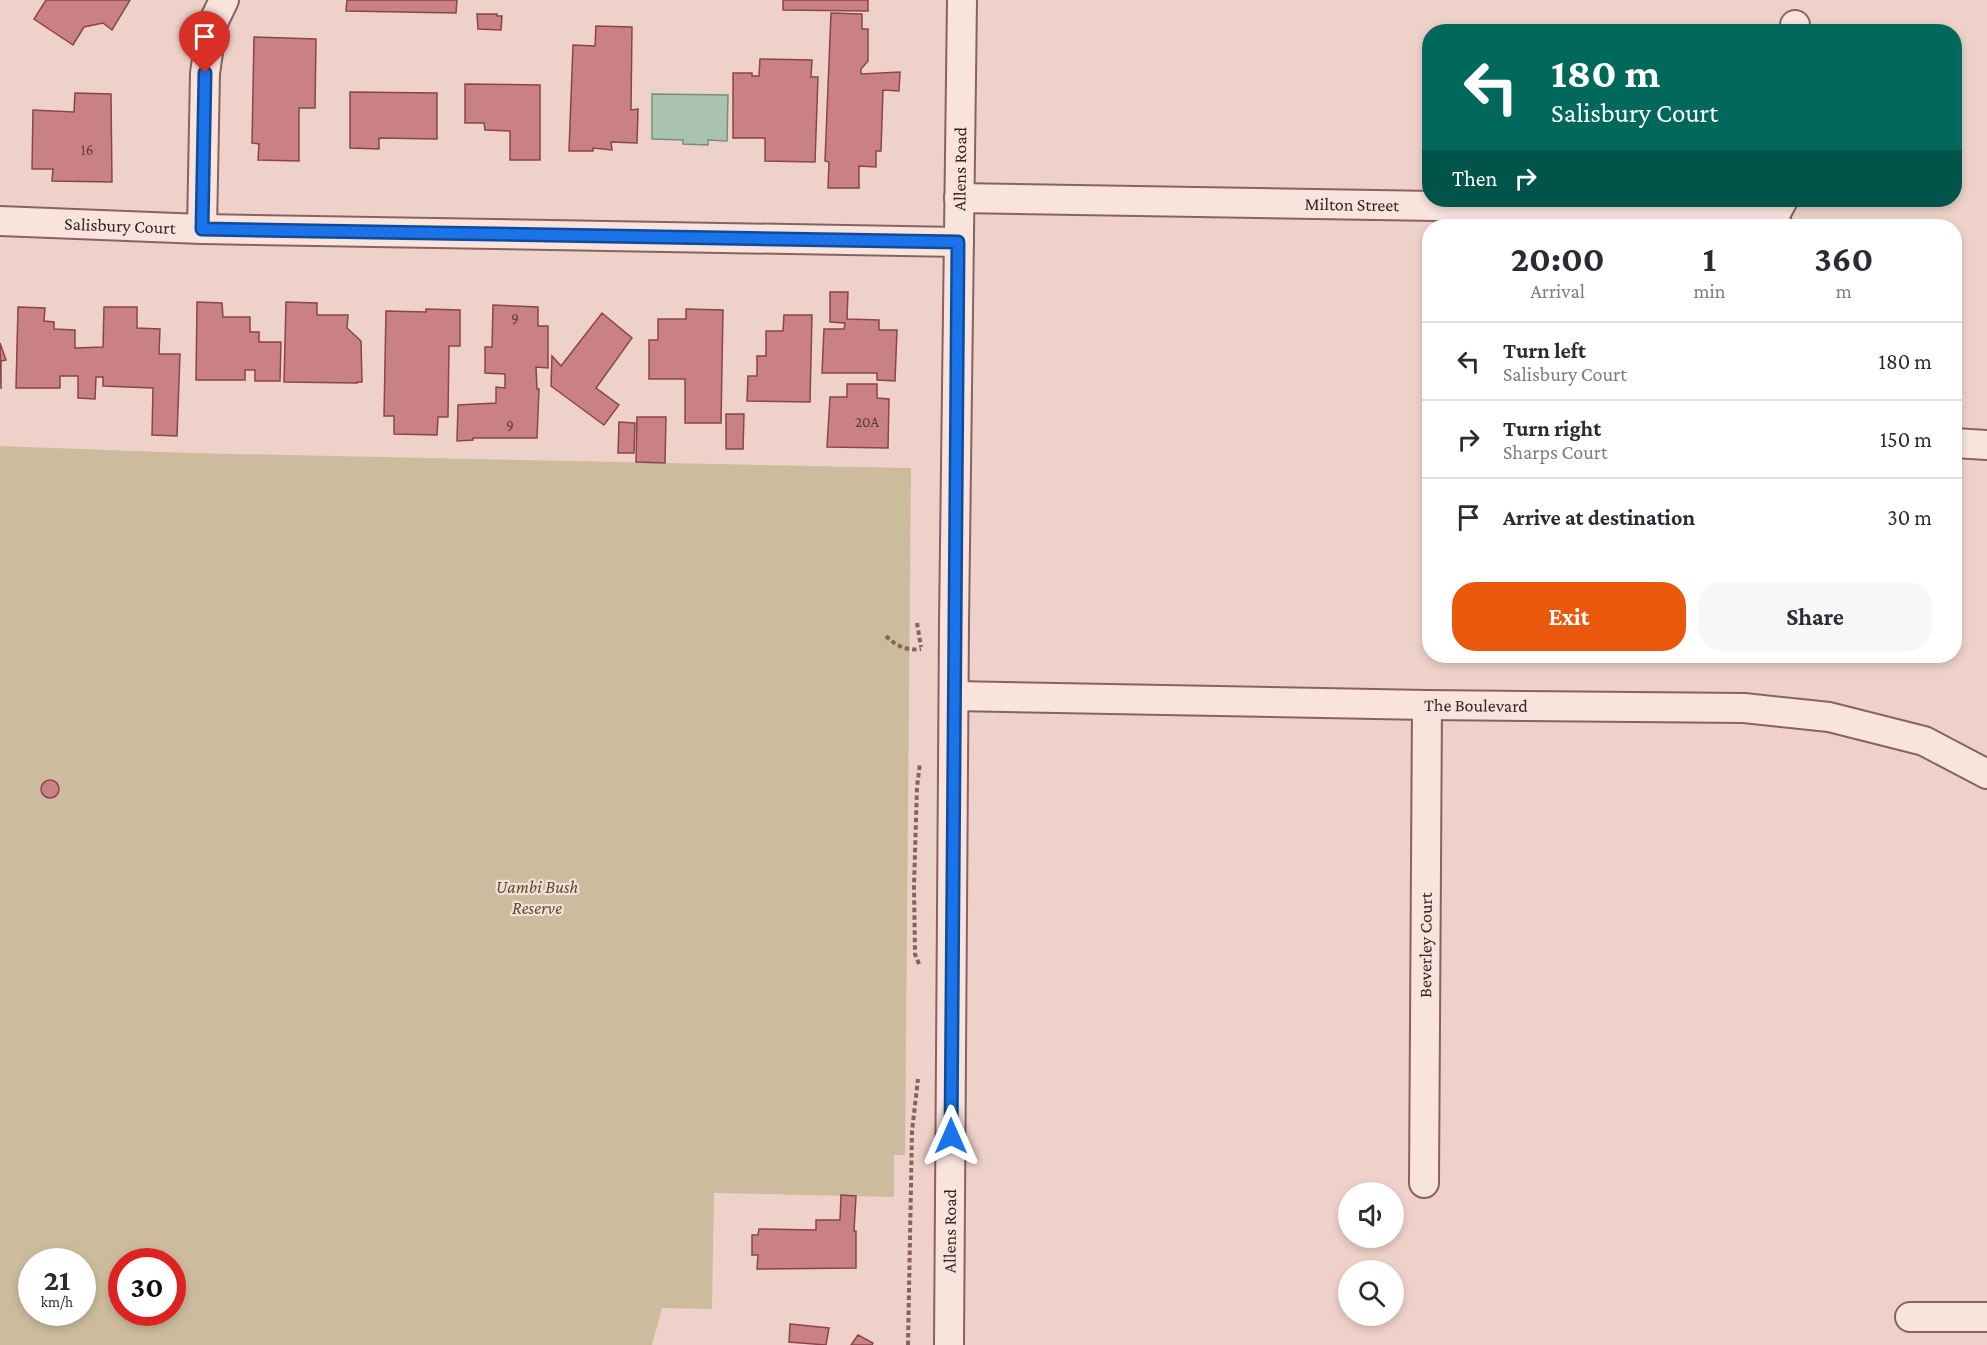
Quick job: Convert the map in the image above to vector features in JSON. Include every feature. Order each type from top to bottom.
[{"type":"street","points":[[202,229],[205,73],[212,25],[224,0]]},
{"type":"street","name":"Allens Road","points":[[949,1345],[962,0]]},
{"type":"street","name":"Milton Street","points":[[959,198],[1422,206]]},
{"type":"street","name":"Milton Street","points":[[1499,207],[1739,211],[1777,216]]},
{"type":"street","name":"Salisbury Court","points":[[0,221],[202,229],[958,242]]},
{"type":"street","points":[[1962,443],[1987,445]]},
{"type":"street","name":"The Boulevard","points":[[954,696],[1427,705],[1744,708],[1829,717],[1924,741],[1987,774]]},
{"type":"street","name":"Beverley Court","points":[[1424,1183],[1427,705]]},
{"type":"street","points":[[1910,1317],[1987,1317]]},
{"type":"path","points":[[917,623],[921,660]]},
{"type":"path","points":[[886,636],[894,644],[906,649],[921,649]]},
{"type":"path","points":[[920,966],[915,954],[914,886],[917,787],[921,752]]},
{"type":"path","points":[[908,1345],[912,1131],[919,1071]]},
{"type":"green space","name":"Uambi Bush Reserve","points":[[0,446],[189,453],[911,468],[905,1155],[894,1155],[894,1197],[714,1193],[712,1309],[662,1308],[652,1345],[0,1345]]},
{"type":"shaded area","points":[[652,94],[728,95],[727,141],[708,140],[708,145],[683,144],[683,140],[652,139]]},
{"type":"building","points":[[46,0],[130,0],[112,30],[103,23],[84,27],[73,45],[34,19]]},
{"type":"building","points":[[347,0],[457,0],[456,13],[346,11]]},
{"type":"building","points":[[783,0],[868,0],[868,11],[783,10]]},
{"type":"building","points":[[831,13],[862,14],[862,29],[868,29],[868,61],[861,69],[861,74],[900,72],[899,91],[883,90],[881,151],[876,151],[876,167],[859,166],[859,188],[828,188],[829,162],[825,161]]},
{"type":"building","points":[[477,14],[502,16],[501,30],[478,29]]},
{"type":"building","points":[[596,26],[632,27],[631,110],[638,109],[637,143],[611,142],[612,150],[593,148],[593,151],[569,151],[573,45],[595,46]]},
{"type":"building","points":[[254,37],[316,39],[315,108],[299,108],[299,161],[258,160],[259,144],[252,143]]},
{"type":"building","points":[[760,59],[812,60],[811,77],[818,77],[815,162],[765,161],[765,138],[733,138],[733,73],[752,73],[752,76],[759,76]]},
{"type":"building","points":[[465,84],[540,85],[540,160],[510,160],[510,131],[485,130],[484,123],[465,123]]},
{"type":"building","points":[[350,92],[437,93],[437,139],[379,138],[379,149],[350,148]]},
{"type":"building","points":[[75,93],[111,94],[112,182],[52,181],[53,169],[32,169],[33,110],[74,112]]},
{"type":"building","points":[[830,292],[848,292],[847,319],[879,320],[879,330],[897,330],[895,381],[877,380],[877,373],[822,373],[824,329],[844,329],[845,323],[830,322]]},
{"type":"building","points":[[197,302],[222,303],[223,317],[250,317],[250,332],[259,332],[259,342],[281,342],[280,381],[255,381],[255,370],[245,370],[245,380],[196,380]]},
{"type":"building","points":[[286,302],[317,303],[317,315],[348,315],[347,328],[361,341],[362,382],[284,382]]},
{"type":"building","points":[[493,305],[538,307],[538,326],[548,326],[548,368],[536,367],[537,389],[539,389],[537,438],[473,438],[473,440],[457,441],[458,405],[496,403],[496,387],[505,388],[505,374],[485,373],[485,347],[492,347]]},
{"type":"building","points":[[18,307],[45,308],[44,321],[54,322],[54,329],[75,330],[75,348],[103,347],[104,307],[137,307],[137,328],[160,329],[159,354],[180,354],[177,436],[152,435],[153,388],[103,386],[103,377],[96,377],[95,399],[78,398],[78,376],[60,376],[60,388],[16,388]]},
{"type":"building","points":[[426,309],[460,310],[460,346],[449,346],[448,417],[438,417],[437,435],[394,434],[394,416],[384,416],[386,311],[426,312]]},
{"type":"building","points":[[686,309],[723,310],[721,423],[685,423],[685,379],[649,379],[649,340],[658,340],[658,319],[686,319]]},
{"type":"building","points":[[602,313],[632,338],[596,388],[619,405],[604,425],[551,386],[552,356],[561,366]]},
{"type":"building","points":[[784,315],[812,315],[810,402],[747,401],[748,376],[757,376],[757,356],[766,356],[766,331],[783,331]]},
{"type":"building","points":[[0,343],[6,360],[1,361],[1,389]]},
{"type":"building","points":[[847,384],[877,384],[877,398],[889,399],[888,448],[827,447],[830,397],[847,397]]},
{"type":"building","points":[[726,414],[744,414],[743,449],[726,449]]},
{"type":"building","points":[[637,417],[666,417],[665,463],[636,462]]},
{"type":"building","points":[[619,422],[635,423],[634,453],[618,453]]},
{"type":"building","points":[[50,780],[56,783],[59,789],[56,795],[50,798],[44,795],[41,789],[44,783]]},
{"type":"building","points":[[841,1195],[856,1196],[854,1231],[856,1231],[856,1268],[757,1269],[758,1255],[752,1255],[752,1235],[758,1235],[759,1229],[816,1230],[816,1220],[840,1220]]},
{"type":"building","points":[[790,1324],[829,1328],[826,1345],[789,1342]]},
{"type":"building","points":[[858,1335],[873,1343],[872,1345],[851,1345]]},
{"type":"route","points":[[205,73],[202,229],[958,242],[951,1136]]}]
